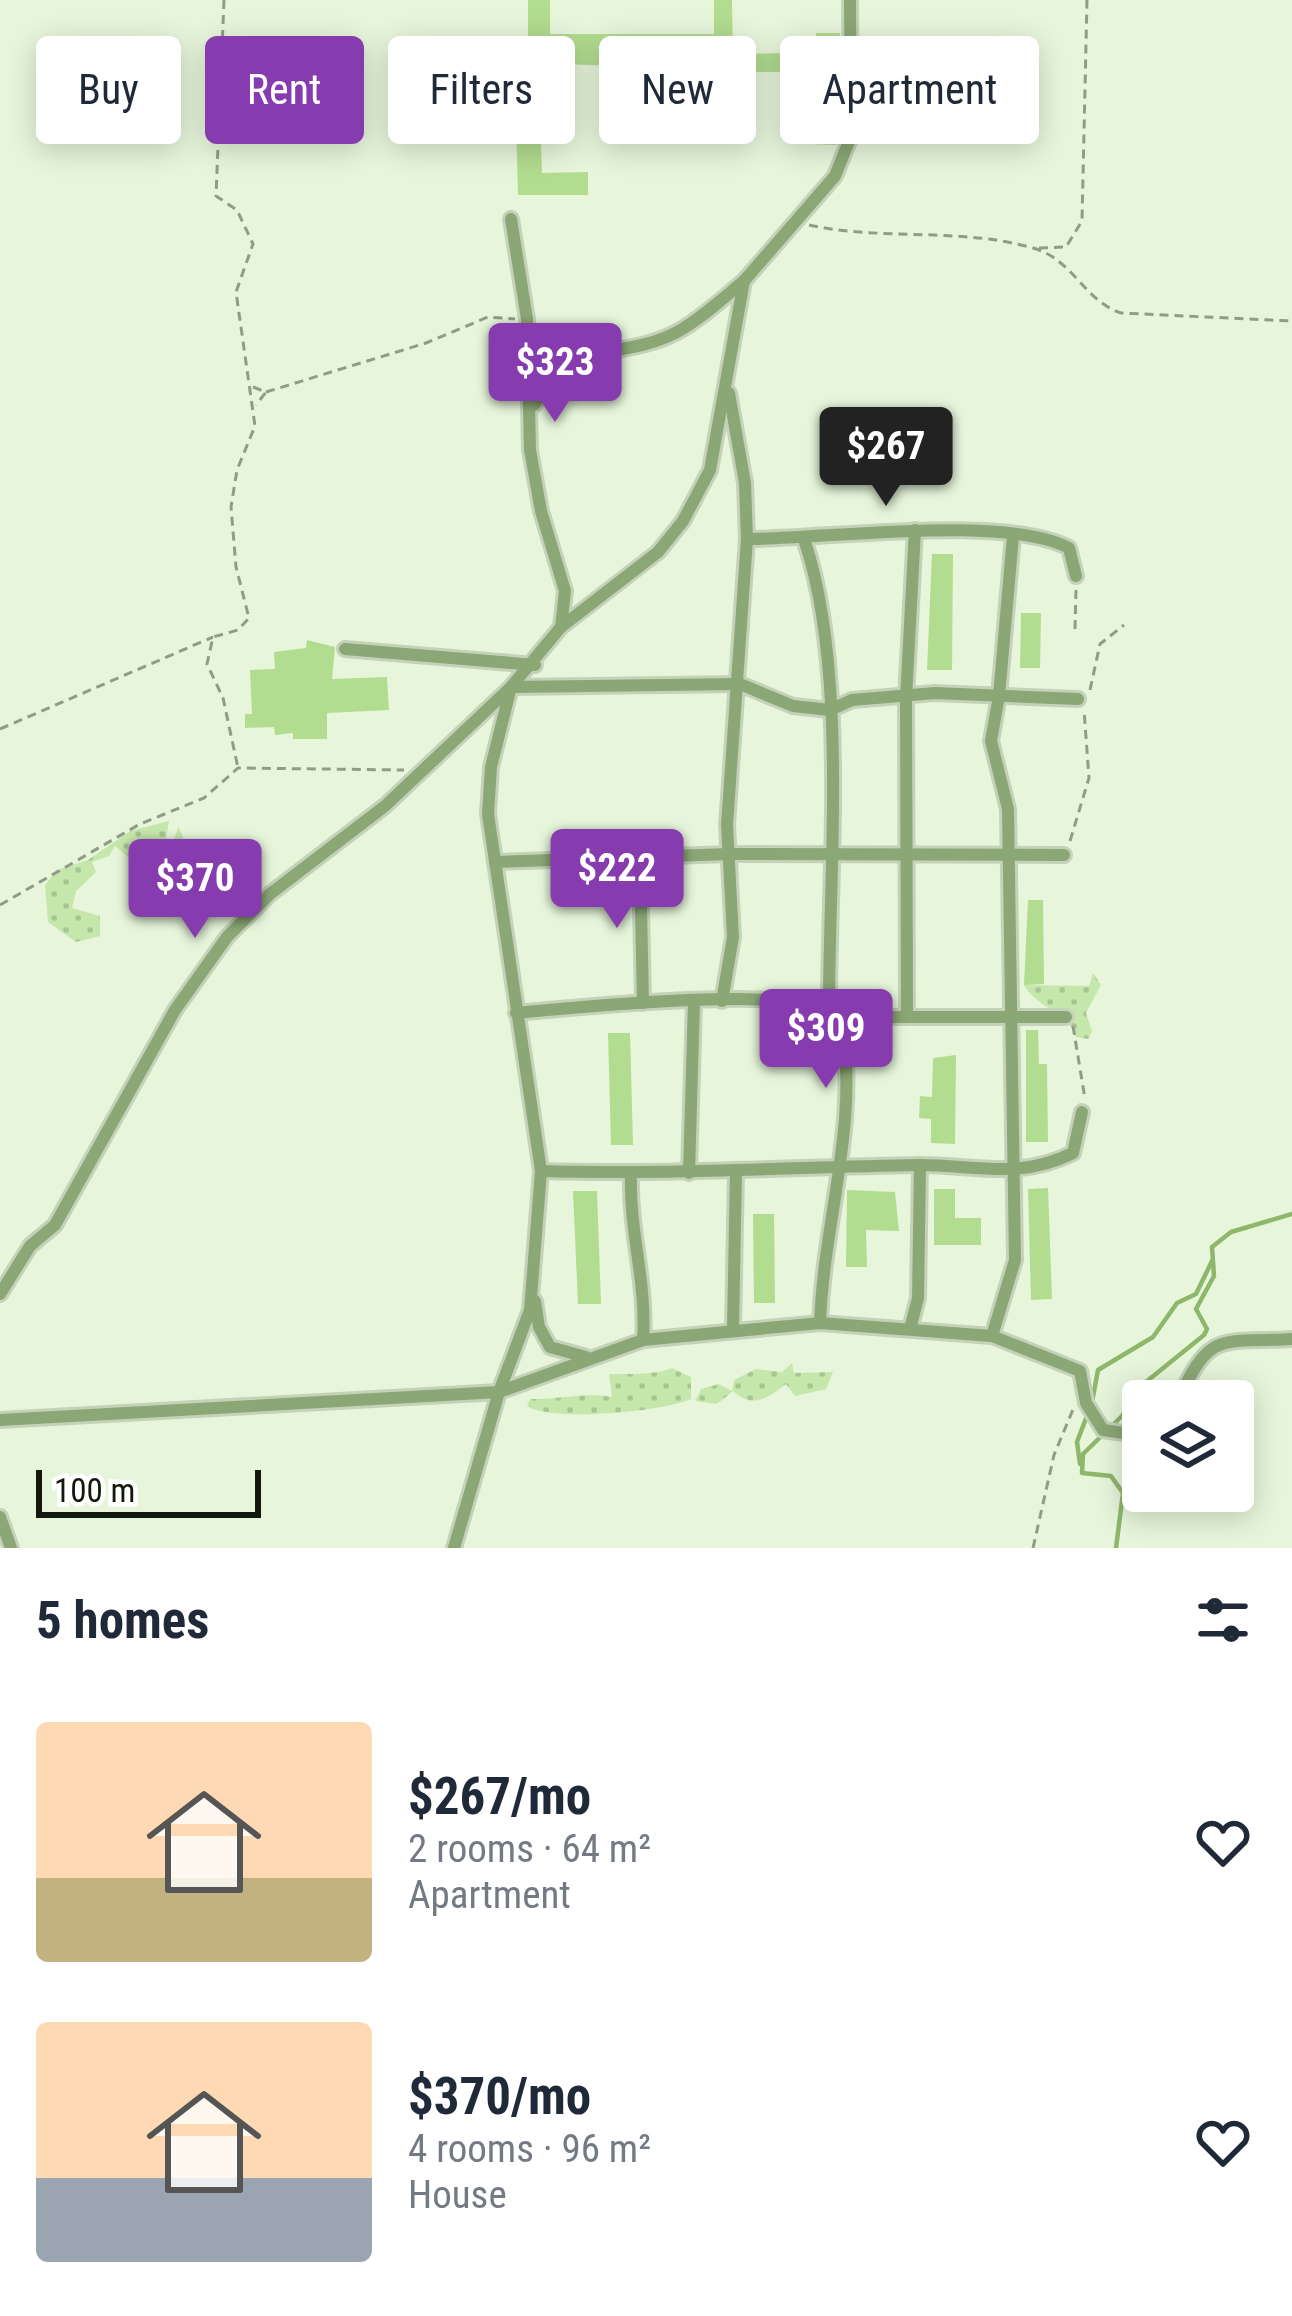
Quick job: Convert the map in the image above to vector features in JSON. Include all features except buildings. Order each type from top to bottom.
[{"type":"street","points":[[531,411],[559,370],[588,355],[676,332],[744,281],[835,176],[851,136],[850,0]]},
{"type":"street","points":[[511,219],[528,332],[530,450],[541,511],[565,592],[561,628]]},
{"type":"street","points":[[0,1294],[30,1246],[55,1225],[152,1049],[227,938],[270,894],[385,806],[535,665],[561,628],[658,552],[683,521],[710,470],[744,281]]},
{"type":"street","points":[[722,1001],[733,937],[730,854],[747,539],[745,483],[728,386]]},
{"type":"street","points":[[747,539],[915,530],[1013,536],[1069,548],[1076,576]]},
{"type":"street","points":[[907,1015],[906,699],[915,530]]},
{"type":"street","points":[[992,1336],[1015,1260],[1008,809],[992,741],[1013,536]]},
{"type":"street","points":[[805,539],[820,597],[830,710],[829,1006]]},
{"type":"street","points":[[345,649],[535,665]]},
{"type":"street","points":[[511,688],[740,684],[793,706],[830,710],[852,700],[935,693],[1078,699]]},
{"type":"street","points":[[511,688],[491,767],[488,814],[541,1172],[533,1288],[539,1327],[550,1347],[589,1358]]},
{"type":"street","points":[[496,862],[730,854],[1064,855]]},
{"type":"street","points":[[640,859],[643,1003]]},
{"type":"street","points":[[516,1012],[643,1003],[800,1000],[829,1006],[841,1017],[850,1087],[820,1324]]},
{"type":"street","points":[[689,1172],[694,1002]]},
{"type":"street","points":[[841,1017],[1066,1017]]},
{"type":"street","points":[[541,1172],[920,1166],[1011,1172],[1072,1153],[1082,1112]]},
{"type":"street","points":[[910,1329],[918,1298],[920,1166]]},
{"type":"street","points":[[733,1328],[736,1172]]},
{"type":"street","points":[[631,1174],[632,1234],[646,1299],[643,1340]]},
{"type":"street","points":[[454,1548],[533,1288]]},
{"type":"street","points":[[0,1420],[499,1392],[643,1340],[733,1328],[820,1324],[992,1336],[1080,1371],[1083,1389],[1103,1430],[1122,1433]]},
{"type":"street","points":[[1190,1380],[1206,1351],[1228,1342],[1292,1340]]},
{"type":"street","points":[[0,1517],[11,1548]]},
{"type":"path","points":[[0,729],[238,630],[249,618],[237,575],[232,507],[237,470],[253,440],[255,407],[239,319],[238,278],[253,244],[237,210],[216,196],[224,0]]},
{"type":"path","points":[[796,222],[840,231],[921,232],[1035,248],[1066,247],[1082,220],[1087,0]]},
{"type":"path","points":[[1035,248],[1069,265],[1098,300],[1121,313],[1292,321]]},
{"type":"path","points":[[255,407],[266,392],[426,343],[488,317],[508,316],[528,332]]},
{"type":"path","points":[[249,382],[266,392]]},
{"type":"path","points":[[1076,576],[1076,629]]},
{"type":"path","points":[[1064,855],[1089,778],[1089,735],[1078,699],[1092,688],[1105,637],[1124,625]]},
{"type":"path","points":[[213,637],[206,664],[223,698],[238,769]]},
{"type":"path","points":[[0,905],[140,824],[204,798],[238,769],[423,770]]},
{"type":"path","points":[[1066,1017],[1078,1043],[1085,1095],[1082,1112]]},
{"type":"path","points":[[1033,1548],[1054,1455],[1083,1389]]},
{"type":"green space","points":[[169,821],[166,839],[151,841],[144,854],[154,866],[168,861],[178,827],[183,851],[169,873],[144,871],[115,846],[109,856],[92,862],[96,872],[76,891],[72,908],[100,916],[100,936],[76,942],[48,922],[45,885],[57,870],[88,860],[130,831]]},
{"type":"green space","points":[[1093,973],[1101,985],[1086,1013],[1092,1031],[1088,1039],[1076,1037],[1066,1021],[1024,985],[1089,986]]},
{"type":"green space","points":[[792,1363],[794,1373],[833,1372],[826,1389],[795,1396],[786,1384],[755,1400],[733,1391],[717,1404],[695,1401],[701,1389],[719,1384],[732,1391],[734,1380],[756,1369],[782,1372]]},
{"type":"green space","points":[[672,1368],[691,1377],[691,1399],[607,1413],[559,1413],[527,1406],[530,1399],[612,1397],[609,1374]]},
{"type":"waterway","points":[[1116,1548],[1123,1493],[1111,1476],[1082,1473],[1083,1454],[1122,1416],[1141,1386],[1204,1335],[1207,1329],[1196,1309],[1214,1276],[1212,1247],[1231,1232],[1292,1214]]},
{"type":"waterway","points":[[1092,1402],[1098,1370],[1153,1337],[1177,1303],[1196,1294],[1212,1261]]},
{"type":"waterway","points":[[1080,1464],[1077,1442],[1088,1413]]}]
